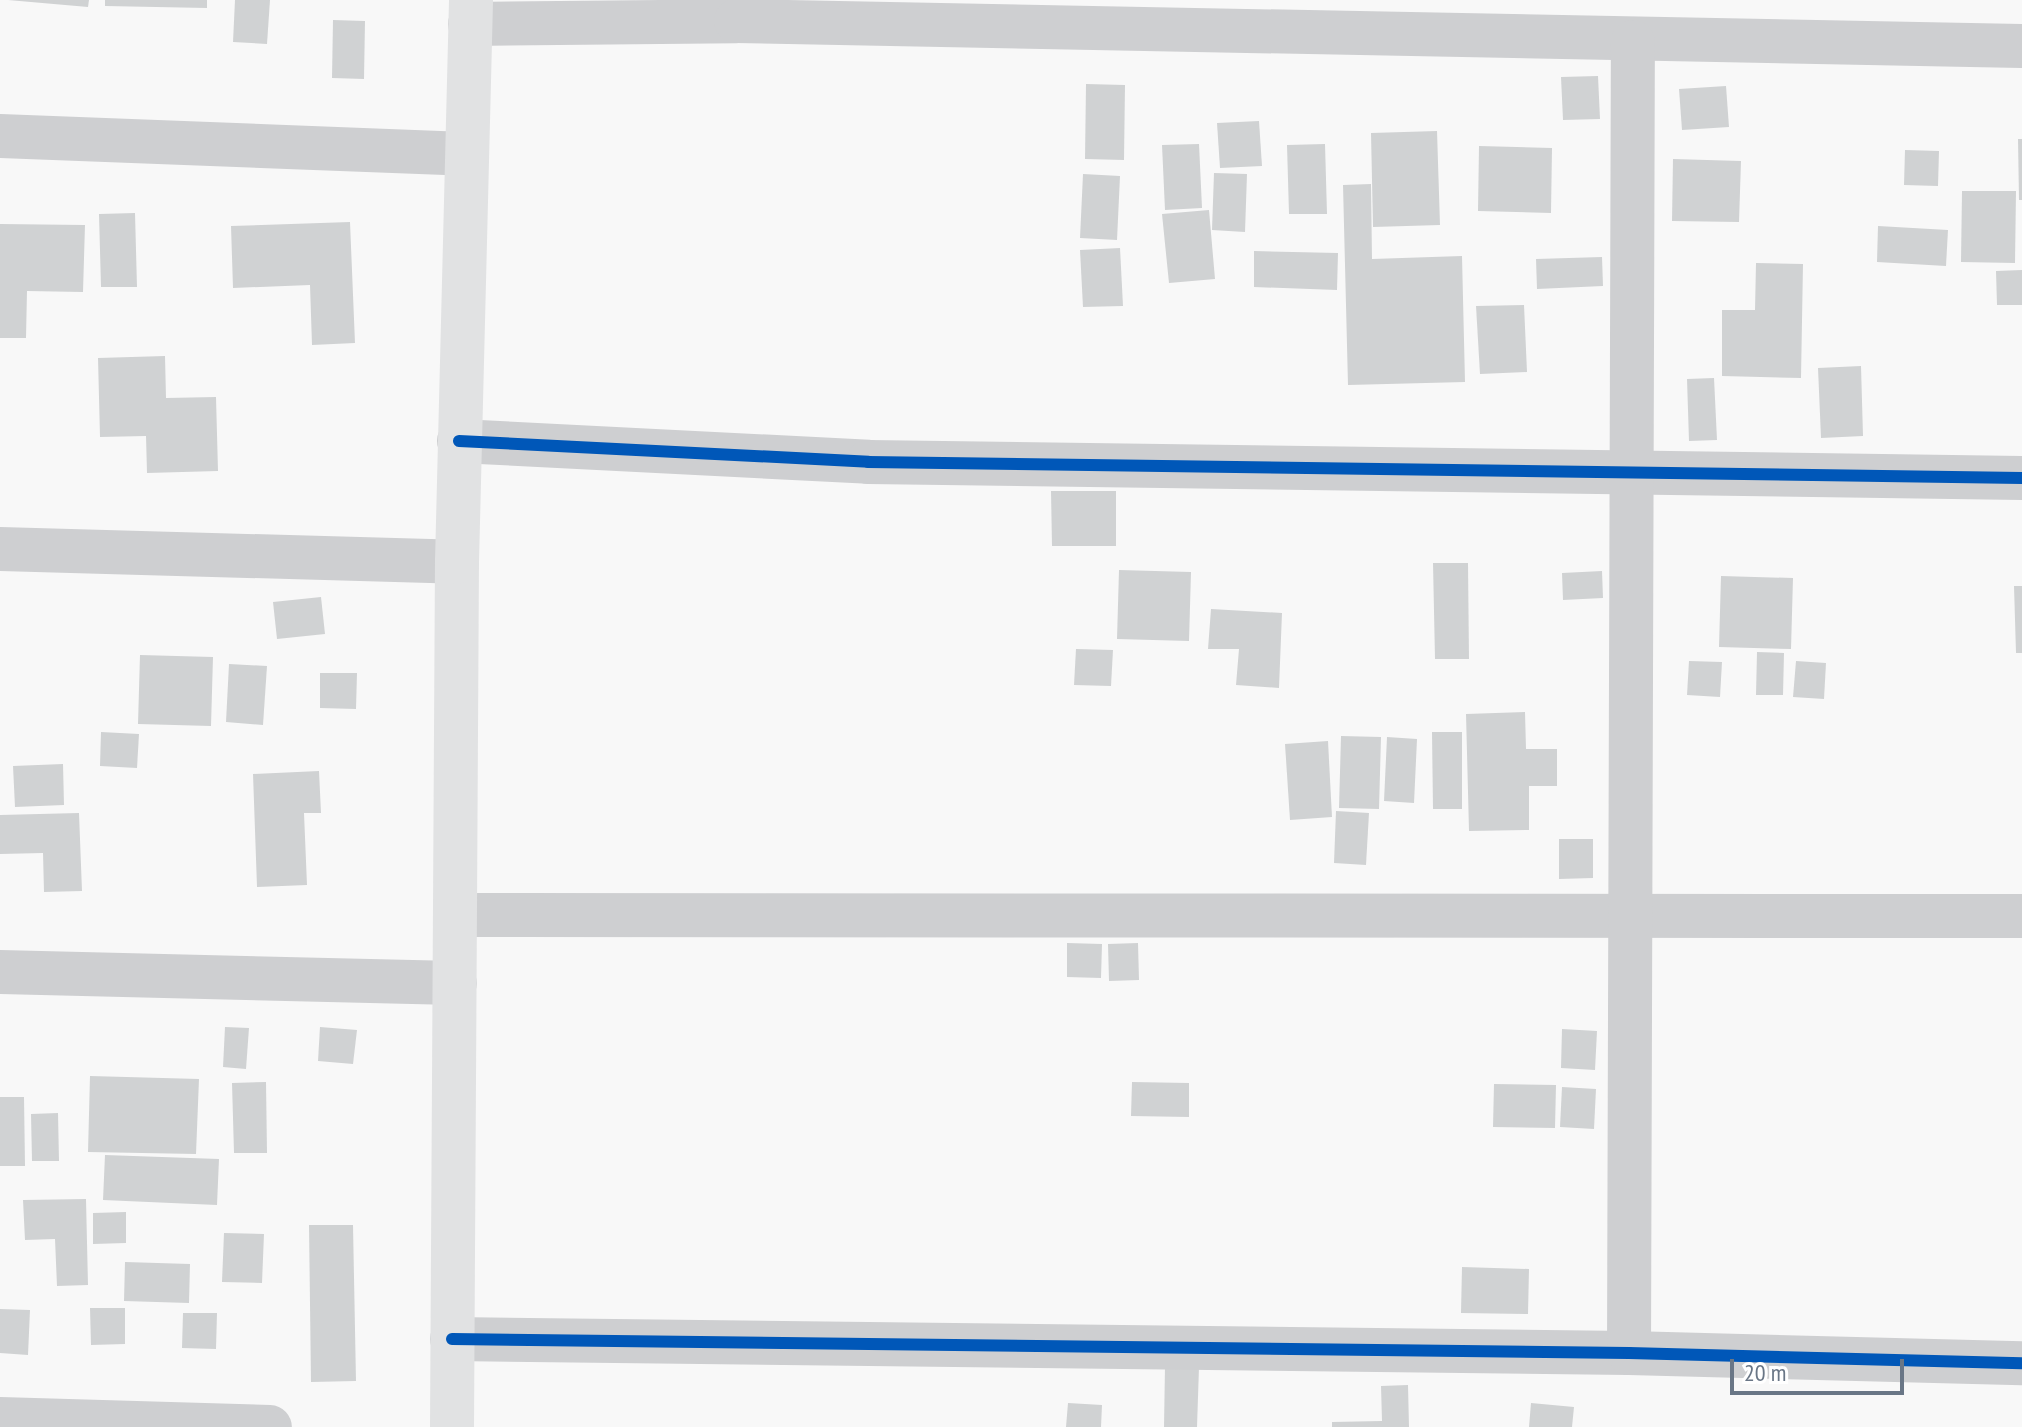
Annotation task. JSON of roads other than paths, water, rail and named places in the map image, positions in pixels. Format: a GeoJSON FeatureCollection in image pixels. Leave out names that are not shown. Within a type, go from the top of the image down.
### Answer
{"type":"FeatureCollection","features":[{"type":"Feature","properties":{"kind":"street"},"geometry":{"type":"LineString","coordinates":[[452,1427],[455,983],[459,915],[457,562],[470,12],[1633,42],[2022,46]]}},
{"type":"Feature","properties":{"kind":"street"},"geometry":{"type":"LineString","coordinates":[[1629,1353],[1633,42]]}},
{"type":"Feature","properties":{"kind":"street"},"geometry":{"type":"LineString","coordinates":[[0,136],[466,154]]}},
{"type":"Feature","properties":{"kind":"street"},"geometry":{"type":"LineString","coordinates":[[459,441],[868,462],[2022,478]]}},
{"type":"Feature","properties":{"kind":"street"},"geometry":{"type":"LineString","coordinates":[[0,549],[457,562]]}},
{"type":"Feature","properties":{"kind":"street"},"geometry":{"type":"LineString","coordinates":[[459,915],[2022,916]]}},
{"type":"Feature","properties":{"kind":"street"},"geometry":{"type":"LineString","coordinates":[[0,972],[455,983]]}},
{"type":"Feature","properties":{"kind":"street"},"geometry":{"type":"LineString","coordinates":[[452,1339],[1629,1353],[2022,1363]]}},
{"type":"Feature","properties":{"kind":"street"},"geometry":{"type":"LineString","coordinates":[[16,1422],[270,1427]]}}]}
